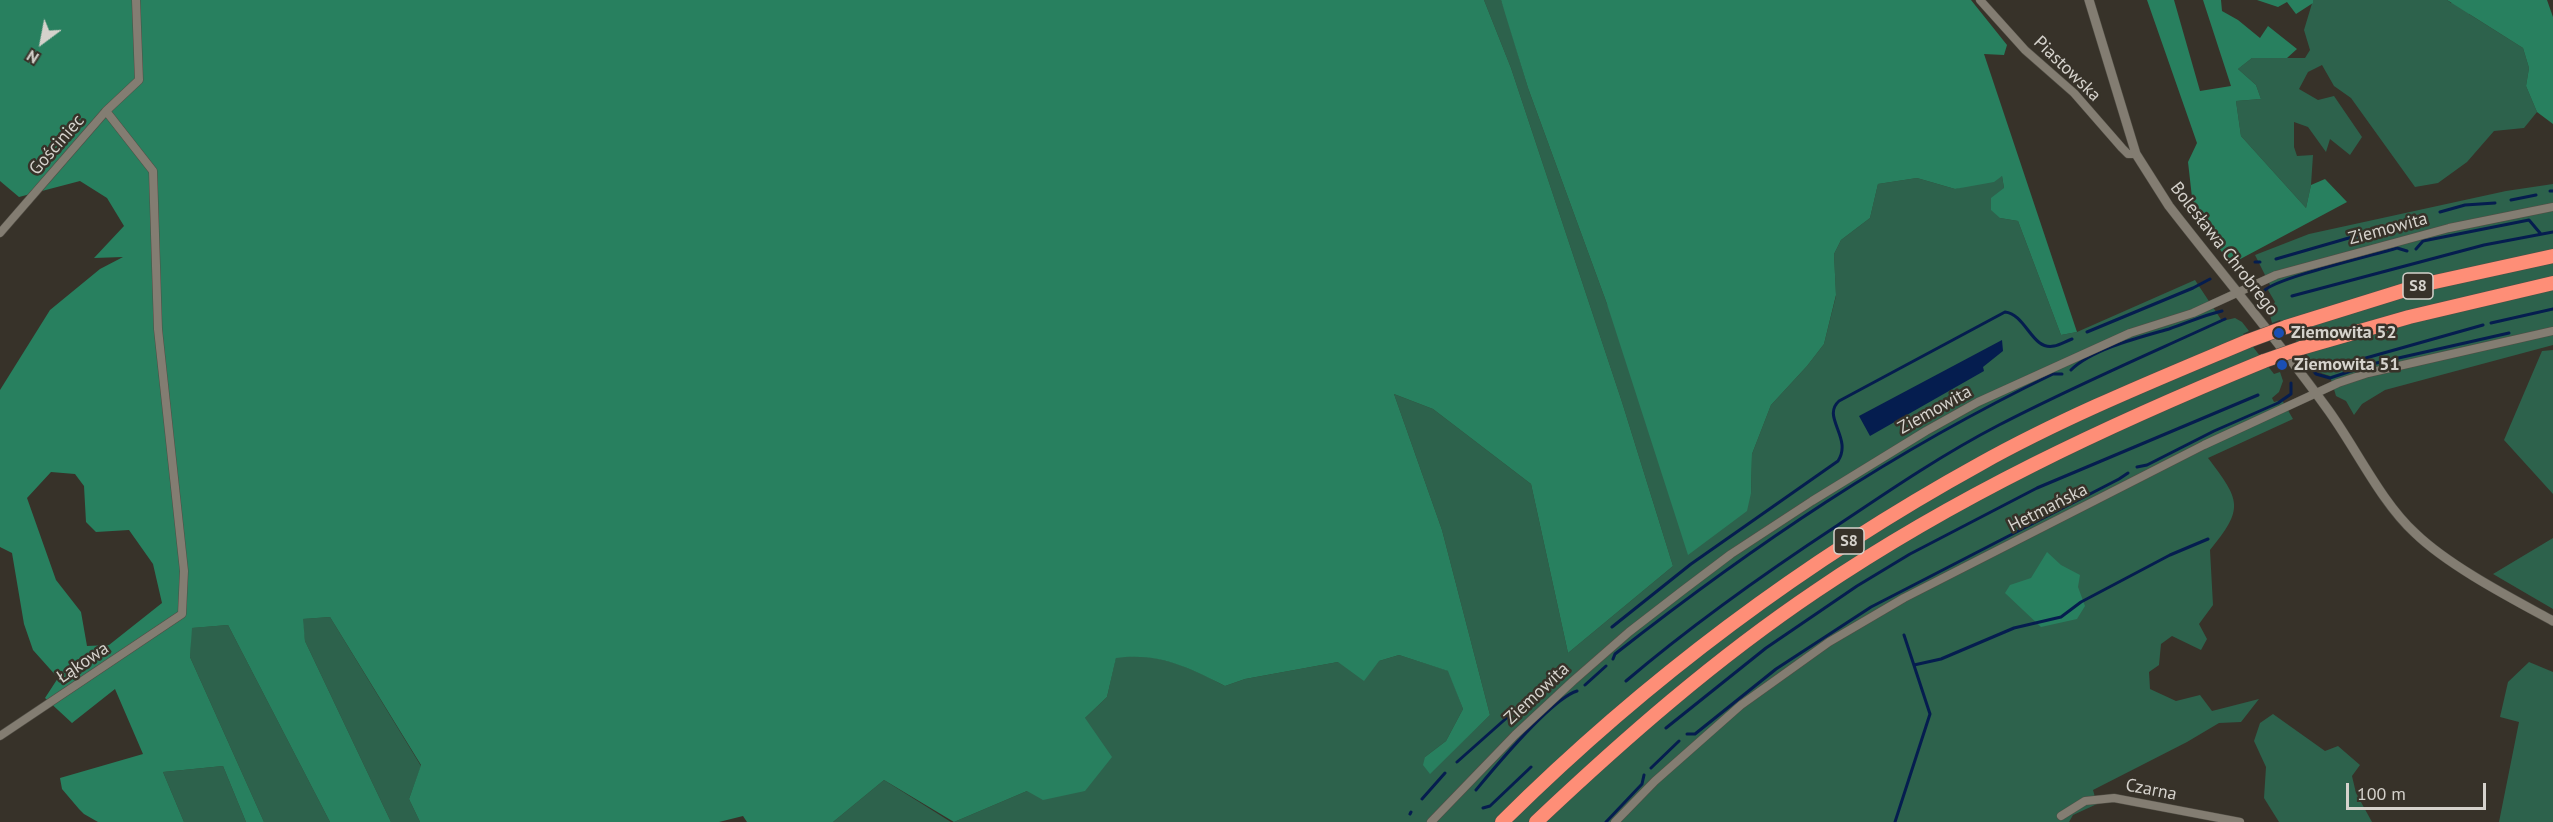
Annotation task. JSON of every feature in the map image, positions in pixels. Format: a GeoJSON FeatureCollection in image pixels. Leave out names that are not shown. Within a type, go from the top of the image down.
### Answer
{"type":"FeatureCollection","features":[{"type":"Feature","properties":{"kind":"highway","name":"S8"},"geometry":{"type":"LineString","coordinates":[[1502,822],[1610,720],[1766,598],[1860,534],[1981,463],[2039,433],[2248,341],[2286,327],[2421,285],[2553,256]]}},
{"type":"Feature","properties":{"kind":"highway","name":"S8"},"geometry":{"type":"LineString","coordinates":[[1536,822],[1628,736],[1733,650],[1817,590],[2000,480],[2154,406],[2264,361],[2409,317],[2553,283]]}},
{"type":"Feature","properties":{"kind":"street","name":"Gościniec"},"geometry":{"type":"LineString","coordinates":[[0,233],[105,111],[139,80],[136,0]]}},
{"type":"Feature","properties":{"kind":"street","name":"Piastowska"},"geometry":{"type":"LineString","coordinates":[[1980,0],[2025,50],[2074,93],[2128,154],[2136,154]]}},
{"type":"Feature","properties":{"kind":"street","name":"Bolesława Chrobrego"},"geometry":{"type":"LineString","coordinates":[[2089,0],[2136,154],[2169,206],[2316,393],[2395,510],[2412,531],[2458,565],[2553,621]]}},
{"type":"Feature","properties":{"kind":"street","name":"Łąkowa"},"geometry":{"type":"LineString","coordinates":[[0,736],[182,614],[184,571],[158,329],[153,171],[105,111]]}},
{"type":"Feature","properties":{"kind":"street","name":"Ziemowita"},"geometry":{"type":"LineString","coordinates":[[1431,822],[1515,735],[1603,654],[1682,591],[1740,549],[1893,451],[1978,402],[2119,337],[2193,313],[2276,275],[2449,228],[2553,207]]}},
{"type":"Feature","properties":{"kind":"street","name":"Hetmańska"},"geometry":{"type":"LineString","coordinates":[[1615,822],[1655,781],[1741,705],[1848,630],[1904,598],[2138,479],[2316,393],[2368,373],[2413,365],[2553,331]]}},
{"type":"Feature","properties":{"kind":"street","name":"Czarna"},"geometry":{"type":"LineString","coordinates":[[2061,816],[2085,801],[2114,798],[2240,822]]}},
{"type":"Feature","properties":{"kind":"green space"},"geometry":{"type":"Polygon","coordinates":[[[0,0],[1484,0],[1511,68],[1622,402],[1673,566],[1568,653],[1531,484],[1433,409],[1394,394],[1442,530],[1490,715],[1430,774],[1423,765],[1425,757],[1446,741],[1463,709],[1448,671],[1399,655],[1379,661],[1364,681],[1338,662],[1245,679],[1225,686],[1186,667],[1159,659],[1131,657],[1116,658],[1107,697],[1085,718],[1112,757],[1085,791],[1043,800],[1027,791],[954,822],[884,780],[833,822],[747,822],[743,816],[719,822],[420,822],[409,799],[421,765],[330,617],[303,619],[305,641],[391,822],[330,822],[228,625],[192,628],[190,657],[264,822],[246,822],[223,766],[163,772],[184,822],[98,822],[79,809],[62,789],[60,778],[143,754],[115,689],[72,723],[45,698],[58,678],[33,650],[24,624],[12,553],[0,547],[0,390],[50,310],[100,269],[123,257],[94,258],[124,226],[107,198],[80,181],[19,197],[0,181],[0,0]],[[51,472],[27,498],[56,580],[81,612],[87,646],[109,645],[162,603],[153,564],[129,530],[96,532],[86,522],[84,486],[75,474],[51,472]]]}},
{"type":"Feature","properties":{"kind":"green space"},"geometry":{"type":"Polygon","coordinates":[[[1484,0],[1501,0],[1528,88],[1607,304],[1751,493],[1752,454],[1771,405],[1824,344],[1836,296],[1834,254],[1841,240],[1870,218],[1878,184],[1917,178],[1955,189],[2002,176],[2004,188],[2000,218],[2018,221],[2061,335],[2077,332],[2195,280],[2222,321],[2235,318],[2242,322],[2249,331],[2243,334],[2274,374],[2280,372],[2283,381],[2279,392],[2272,398],[2274,402],[2282,400],[2293,419],[2208,458],[2227,484],[2234,504],[2229,524],[2210,550],[2213,605],[2199,624],[2207,639],[2201,650],[2172,636],[2161,644],[2159,665],[2149,672],[2150,689],[2176,701],[2200,695],[2212,711],[2259,699],[2241,722],[2219,723],[2093,790],[2097,804],[2073,815],[2069,822],[954,822],[1027,791],[1085,718],[1107,697],[1116,657],[1146,657],[1173,662],[1225,686],[1245,679],[1338,662],[1379,661],[1399,655],[1449,671],[1463,709],[1446,741],[1425,757],[1430,773],[1490,715],[1442,530],[1394,394],[1433,409],[1531,484],[1568,653],[1673,566],[1622,402],[1511,68],[1484,0]]]}},
{"type":"Feature","properties":{"kind":"green space"},"geometry":{"type":"Polygon","coordinates":[[[1501,0],[1971,0],[2007,45],[2004,55],[1984,54],[2077,332],[2061,335],[2018,221],[2000,218],[1991,210],[1991,198],[2004,188],[2002,176],[1994,182],[1955,189],[1917,178],[1878,184],[1870,218],[1841,240],[1834,254],[1836,295],[1824,344],[1771,405],[1752,454],[1751,493],[1747,511],[1688,555],[1607,304],[1528,88],[1501,0]]]}},
{"type":"Feature","properties":{"kind":"green space"},"geometry":{"type":"Polygon","coordinates":[[[2147,0],[2174,0],[2200,91],[2231,86],[2203,0],[2221,0],[2222,11],[2238,20],[2260,38],[2268,26],[2297,49],[2287,58],[2252,58],[2238,69],[2256,85],[2261,99],[2236,101],[2241,136],[2306,208],[2311,185],[2325,179],[2347,202],[2231,264],[2194,215],[2188,162],[2197,143],[2147,0]]]}},
{"type":"Feature","properties":{"kind":"green space"},"geometry":{"type":"Polygon","coordinates":[[[2257,0],[2313,0],[2313,3],[2296,14],[2287,2],[2278,7],[2257,0]]]}},
{"type":"Feature","properties":{"kind":"green space"},"geometry":{"type":"Polygon","coordinates":[[[2313,0],[2447,0],[2451,3],[2498,0],[2469,14],[2523,48],[2529,68],[2526,86],[2537,112],[2524,128],[2494,131],[2467,162],[2438,183],[2415,187],[2351,98],[2334,86],[2322,65],[2308,72],[2299,89],[2318,100],[2334,96],[2362,137],[2350,155],[2330,139],[2326,152],[2308,127],[2294,122],[2294,147],[2297,156],[2313,155],[2311,185],[2306,208],[2241,136],[2236,101],[2261,99],[2256,85],[2238,69],[2252,58],[2305,58],[2310,50],[2304,30],[2313,0]]]}},
{"type":"Feature","properties":{"kind":"green space"},"geometry":{"type":"Polygon","coordinates":[[[2447,0],[2547,0],[2553,17],[2553,124],[2537,112],[2526,86],[2529,68],[2523,48],[2447,0]]]}},
{"type":"Feature","properties":{"kind":"green space"},"geometry":{"type":"Polygon","coordinates":[[[2553,184],[2553,345],[2385,390],[2362,404],[2354,415],[2346,401],[2336,396],[2330,376],[2315,371],[2307,361],[2310,359],[2280,320],[2272,323],[2269,311],[2275,302],[2268,290],[2270,285],[2255,255],[2309,234],[2506,191],[2553,184]]]}},
{"type":"Feature","properties":{"kind":"green space"},"geometry":{"type":"Polygon","coordinates":[[[2553,350],[2553,494],[2504,440],[2542,351],[2553,350]]]}},
{"type":"Feature","properties":{"kind":"green space"},"geometry":{"type":"Polygon","coordinates":[[[2553,538],[2553,609],[2493,574],[2553,538]]]}},
{"type":"Feature","properties":{"kind":"green space"},"geometry":{"type":"Polygon","coordinates":[[[2047,552],[2061,565],[2080,575],[2078,587],[2085,606],[2077,619],[2041,627],[2005,593],[2010,585],[2031,578],[2047,552]]]}},
{"type":"Feature","properties":{"kind":"green space"},"geometry":{"type":"Polygon","coordinates":[[[330,617],[421,766],[409,799],[420,822],[391,822],[305,641],[302,619],[330,617]]]}},
{"type":"Feature","properties":{"kind":"green space"},"geometry":{"type":"Polygon","coordinates":[[[228,625],[330,822],[264,822],[190,657],[191,628],[228,625]]]}},
{"type":"Feature","properties":{"kind":"green space"},"geometry":{"type":"Polygon","coordinates":[[[2529,662],[2553,672],[2553,822],[2499,822],[2519,722],[2500,717],[2508,682],[2529,662]]]}},
{"type":"Feature","properties":{"kind":"green space"},"geometry":{"type":"Polygon","coordinates":[[[2273,714],[2325,751],[2338,746],[2360,765],[2352,776],[2356,793],[2372,822],[2279,822],[2264,798],[2266,767],[2254,741],[2260,723],[2273,714]]]}},
{"type":"Feature","properties":{"kind":"green space"},"geometry":{"type":"Polygon","coordinates":[[[223,766],[246,822],[184,822],[163,772],[223,766]]]}},
{"type":"Feature","properties":{"kind":"green space"},"geometry":{"type":"Polygon","coordinates":[[[884,780],[951,822],[833,822],[884,780]]]}},
{"type":"Feature","properties":{"kind":"water"},"geometry":{"type":"Polygon","coordinates":[[[2002,340],[2003,351],[1983,367],[1984,371],[1870,436],[1859,416],[2002,340]]]}},
{"type":"Feature","properties":{"kind":"waterway"},"geometry":{"type":"LineString","coordinates":[[2511,200],[2536,195]]}},
{"type":"Feature","properties":{"kind":"waterway"},"geometry":{"type":"LineString","coordinates":[[2440,212],[2465,205],[2495,203]]}},
{"type":"Feature","properties":{"kind":"waterway"},"geometry":{"type":"LineString","coordinates":[[2276,259],[2425,216]]}},
{"type":"Feature","properties":{"kind":"waterway"},"geometry":{"type":"LineString","coordinates":[[2416,249],[2423,241],[2529,220],[2540,233]]}},
{"type":"Feature","properties":{"kind":"waterway"},"geometry":{"type":"LineString","coordinates":[[2292,296],[2484,245],[2553,232]]}},
{"type":"Feature","properties":{"kind":"waterway"},"geometry":{"type":"LineString","coordinates":[[2260,304],[2264,291],[2286,280],[2397,248],[2407,251]]}},
{"type":"Feature","properties":{"kind":"waterway"},"geometry":{"type":"LineString","coordinates":[[2255,262],[2260,262]]}},
{"type":"Feature","properties":{"kind":"waterway"},"geometry":{"type":"LineString","coordinates":[[2234,269],[2241,266]]}},
{"type":"Feature","properties":{"kind":"waterway"},"geometry":{"type":"LineString","coordinates":[[2087,332],[2210,279]]}},
{"type":"Feature","properties":{"kind":"waterway"},"geometry":{"type":"LineString","coordinates":[[2491,323],[2553,309]]}},
{"type":"Feature","properties":{"kind":"waterway"},"geometry":{"type":"LineString","coordinates":[[2071,370],[2104,350],[2222,311]]}},
{"type":"Feature","properties":{"kind":"waterway"},"geometry":{"type":"LineString","coordinates":[[1612,627],[1691,564],[1838,461],[1842,452],[1842,444],[1833,414],[1834,407],[1839,401],[2005,312],[2012,314],[2034,338],[2046,346],[2072,339]]}},
{"type":"Feature","properties":{"kind":"waterway"},"geometry":{"type":"LineString","coordinates":[[1626,681],[1677,639],[1757,580],[1937,460],[2027,411],[2225,319]]}},
{"type":"Feature","properties":{"kind":"waterway"},"geometry":{"type":"LineString","coordinates":[[2341,365],[2483,325]]}},
{"type":"Feature","properties":{"kind":"waterway"},"geometry":{"type":"LineString","coordinates":[[2311,368],[2316,374],[2330,378],[2372,364],[2509,333]]}},
{"type":"Feature","properties":{"kind":"waterway"},"geometry":{"type":"LineString","coordinates":[[1613,659],[1615,654],[1667,614],[1826,502],[1937,435],[1994,404],[2053,374],[2062,374]]}},
{"type":"Feature","properties":{"kind":"waterway"},"geometry":{"type":"LineString","coordinates":[[2137,467],[2147,465],[2214,431],[2278,403],[2291,394],[2291,383]]}},
{"type":"Feature","properties":{"kind":"waterway"},"geometry":{"type":"LineString","coordinates":[[1666,728],[1766,648],[1857,586],[1910,554],[2037,488],[2258,395]]}},
{"type":"Feature","properties":{"kind":"waterway"},"geometry":{"type":"LineString","coordinates":[[1687,734],[1695,734],[1776,669],[1871,607],[2128,473]]}},
{"type":"Feature","properties":{"kind":"waterway"},"geometry":{"type":"LineString","coordinates":[[1914,665],[1941,659],[2014,628],[2061,617],[2081,602],[2170,555],[2208,539]]}},
{"type":"Feature","properties":{"kind":"waterway"},"geometry":{"type":"LineString","coordinates":[[1895,822],[1930,714],[1904,635]]}},
{"type":"Feature","properties":{"kind":"waterway"},"geometry":{"type":"LineString","coordinates":[[1585,685],[1606,666]]}},
{"type":"Feature","properties":{"kind":"waterway"},"geometry":{"type":"LineString","coordinates":[[1457,762],[1547,682]]}},
{"type":"Feature","properties":{"kind":"waterway"},"geometry":{"type":"LineString","coordinates":[[1476,790],[1539,720],[1566,697],[1577,691]]}},
{"type":"Feature","properties":{"kind":"waterway"},"geometry":{"type":"LineString","coordinates":[[1651,768],[1679,741]]}},
{"type":"Feature","properties":{"kind":"waterway"},"geometry":{"type":"LineString","coordinates":[[1483,808],[1490,806],[1531,767]]}},
{"type":"Feature","properties":{"kind":"waterway"},"geometry":{"type":"LineString","coordinates":[[1422,799],[1445,773]]}},
{"type":"Feature","properties":{"kind":"waterway"},"geometry":{"type":"LineString","coordinates":[[1606,822],[1642,784],[1644,775]]}},
{"type":"Feature","properties":{"kind":"place","name":"Ziemowita 52"},"geometry":{"type":"Point","coordinates":[2279,333]}},
{"type":"Feature","properties":{"kind":"place","name":"Ziemowita 51"},"geometry":{"type":"Point","coordinates":[2282,365]}}]}
